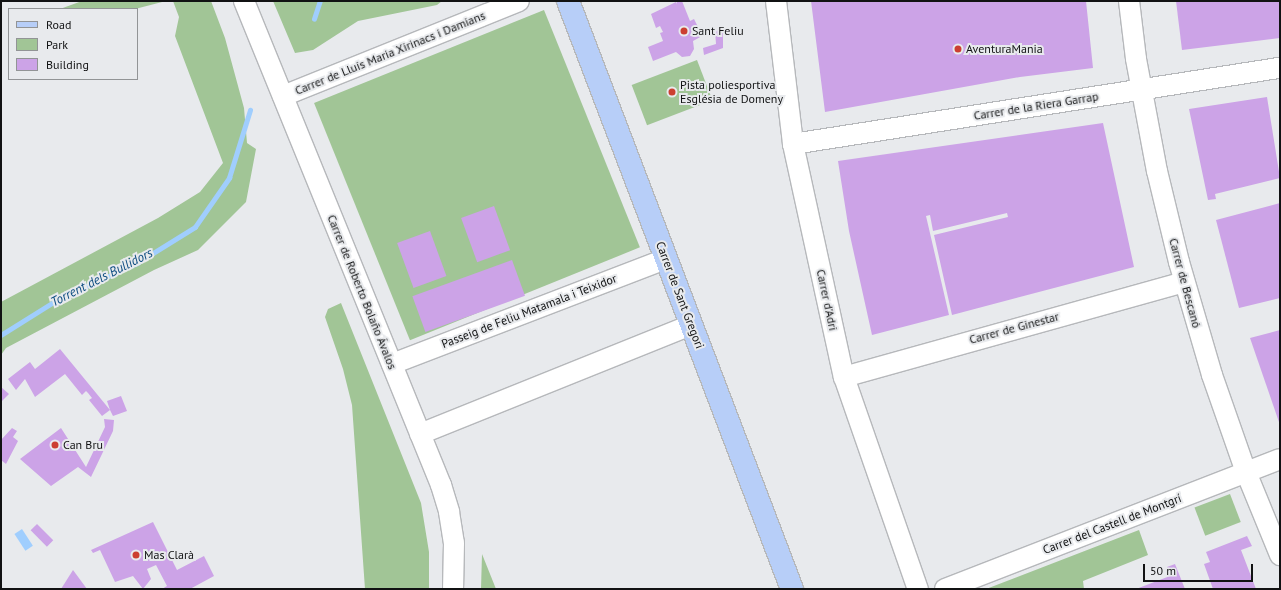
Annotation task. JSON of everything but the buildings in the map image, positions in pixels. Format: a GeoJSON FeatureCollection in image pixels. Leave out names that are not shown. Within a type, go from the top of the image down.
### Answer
{"type":"FeatureCollection","features":[{"type":"Feature","properties":{"kind":"main road","name":"Carrer de Sant Gregori"},"geometry":{"type":"LineString","coordinates":[[568,1],[792,589]]}},
{"type":"Feature","properties":{"kind":"street","name":"Carrer de Roberto Bolaño Ávalos"},"geometry":{"type":"LineString","coordinates":[[244,1],[392,364],[449,512],[454,543],[453,589]]}},
{"type":"Feature","properties":{"kind":"street","name":"Carrer de Lluís Maria Xirinacs i Damians"},"geometry":{"type":"LineString","coordinates":[[283,96],[519,1]]}},
{"type":"Feature","properties":{"kind":"street","name":"Carrer d'Adri"},"geometry":{"type":"LineString","coordinates":[[776,1],[793,144],[844,377],[918,589]]}},
{"type":"Feature","properties":{"kind":"street","name":"Carrer de Bescanó"},"geometry":{"type":"LineString","coordinates":[[1130,1],[1142,89],[1157,171],[1184,282],[1212,375],[1246,472],[1280,555]]}},
{"type":"Feature","properties":{"kind":"street","name":"Carrer de la Riera Garrap"},"geometry":{"type":"LineString","coordinates":[[793,144],[1280,68]]}},
{"type":"Feature","properties":{"kind":"street","name":"Passeig de Feliu Matamala i Teixidor"},"geometry":{"type":"LineString","coordinates":[[392,364],[666,258]]}},
{"type":"Feature","properties":{"kind":"street","name":"Carrer de Ginestar"},"geometry":{"type":"LineString","coordinates":[[844,377],[1184,282]]}},
{"type":"Feature","properties":{"kind":"street"},"geometry":{"type":"LineString","coordinates":[[420,434],[691,325]]}},
{"type":"Feature","properties":{"kind":"street","name":"Carrer del Castell de Montgrí"},"geometry":{"type":"LineString","coordinates":[[945,589],[1280,459]]}},
{"type":"Feature","properties":{"kind":"green space"},"geometry":{"type":"Polygon","coordinates":[[[82,1],[166,1],[138,8],[63,8],[82,1]]]}},
{"type":"Feature","properties":{"kind":"green space"},"geometry":{"type":"Polygon","coordinates":[[[173,1],[211,1],[225,38],[244,108],[247,143],[256,149],[246,202],[198,250],[154,270],[6,348],[1,355],[1,302],[158,218],[200,192],[223,163],[175,36],[179,17],[173,1]]]}},
{"type":"Feature","properties":{"kind":"green space"},"geometry":{"type":"Polygon","coordinates":[[[273,1],[442,1],[437,5],[358,21],[313,50],[295,53],[273,1]]]}},
{"type":"Feature","properties":{"kind":"green space"},"geometry":{"type":"Polygon","coordinates":[[[544,10],[640,247],[410,340],[314,103],[544,10]]]}},
{"type":"Feature","properties":{"kind":"green space","name":"Pista poliesportiva Església de Domeny"},"geometry":{"type":"Polygon","coordinates":[[[697,60],[712,100],[647,125],[632,85],[697,60]]]}},
{"type":"Feature","properties":{"kind":"green space"},"geometry":{"type":"Polygon","coordinates":[[[341,303],[421,503],[429,552],[429,589],[365,589],[352,405],[343,369],[325,317],[328,309],[341,303]]]}},
{"type":"Feature","properties":{"kind":"green space"},"geometry":{"type":"Polygon","coordinates":[[[1230,494],[1241,522],[1205,536],[1195,508],[1230,494]]]}},
{"type":"Feature","properties":{"kind":"green space"},"geometry":{"type":"Polygon","coordinates":[[[1139,530],[1148,555],[1083,581],[1084,589],[986,589],[1139,530]]]}},
{"type":"Feature","properties":{"kind":"green space"},"geometry":{"type":"Polygon","coordinates":[[[482,554],[496,589],[481,589],[482,554]]]}},
{"type":"Feature","properties":{"kind":"water"},"geometry":{"type":"Polygon","coordinates":[[[22,529],[33,546],[25,551],[14,534],[22,529]]]}},
{"type":"Feature","properties":{"kind":"waterway","name":"Torrent dels Bullidors"},"geometry":{"type":"LineString","coordinates":[[314,19],[320,1]]}},
{"type":"Feature","properties":{"kind":"waterway","name":"Torrent dels Bullidors"},"geometry":{"type":"LineString","coordinates":[[1,335],[60,298],[137,263],[195,227],[229,178],[250,110]]}},
{"type":"Feature","properties":{"kind":"place","name":"Sant Feliu"},"geometry":{"type":"Point","coordinates":[684,31]}},
{"type":"Feature","properties":{"kind":"place","name":"AventuraMania"},"geometry":{"type":"Point","coordinates":[958,49]}},
{"type":"Feature","properties":{"kind":"place","name":"Pista poliesportiva Església de Domeny"},"geometry":{"type":"Point","coordinates":[672,92]}},
{"type":"Feature","properties":{"kind":"place","name":"Can Bru"},"geometry":{"type":"Point","coordinates":[55,445]}},
{"type":"Feature","properties":{"kind":"place","name":"Mas Clarà"},"geometry":{"type":"Point","coordinates":[136,555]}}]}
